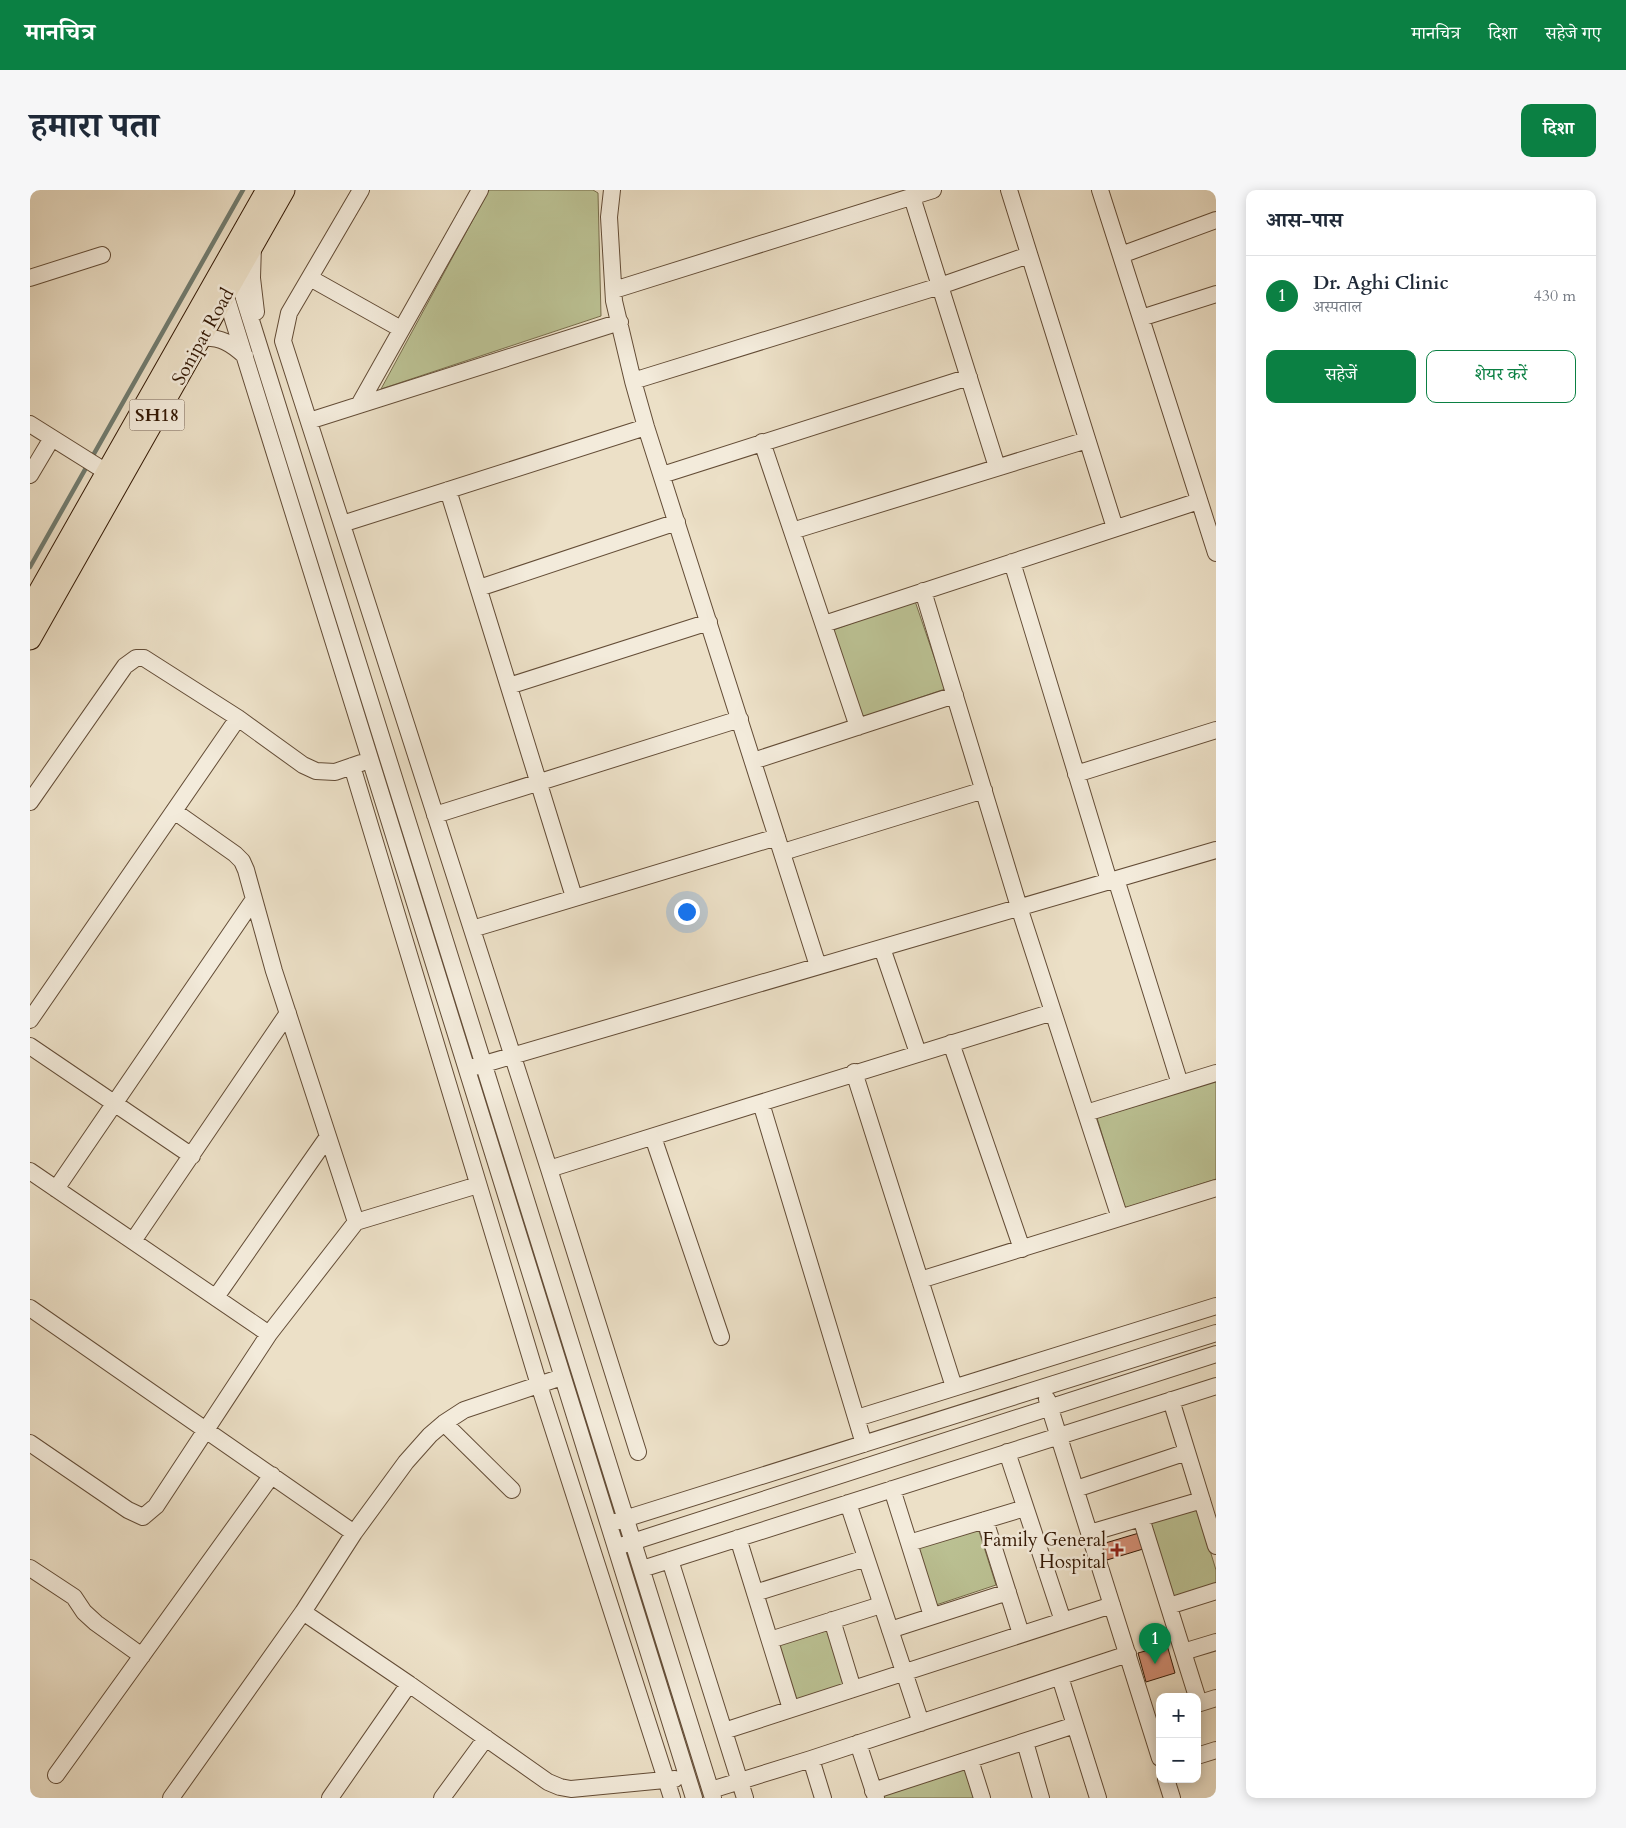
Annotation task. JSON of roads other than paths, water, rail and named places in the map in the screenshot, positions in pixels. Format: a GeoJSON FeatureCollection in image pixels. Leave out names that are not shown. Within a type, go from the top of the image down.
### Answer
{"type":"FeatureCollection","features":[{"type":"Feature","properties":{"kind":"main road","name":"Sonipat Road"},"geometry":{"type":"LineString","coordinates":[[30,639],[101,469],[201,338],[267,190]]}},
{"type":"Feature","properties":{"kind":"main road","name":"Sonipat Road"},"geometry":{"type":"LineString","coordinates":[[30,608],[101,469],[228,274],[253,245],[284,190]]}},
{"type":"Feature","properties":{"kind":"street"},"geometry":{"type":"LineString","coordinates":[[361,190],[289,314],[283,341],[638,1452]]}},
{"type":"Feature","properties":{"kind":"street"},"geometry":{"type":"LineString","coordinates":[[359,405],[480,190]]}},
{"type":"Feature","properties":{"kind":"street"},"geometry":{"type":"LineString","coordinates":[[612,190],[609,217],[614,290],[633,381],[818,966]]}},
{"type":"Feature","properties":{"kind":"street"},"geometry":{"type":"LineString","coordinates":[[614,290],[933,190]]}},
{"type":"Feature","properties":{"kind":"street"},"geometry":{"type":"LineString","coordinates":[[1009,190],[1115,528]]}},
{"type":"Feature","properties":{"kind":"street"},"geometry":{"type":"LineString","coordinates":[[1100,190],[1216,553]]}},
{"type":"Feature","properties":{"kind":"street"},"geometry":{"type":"LineString","coordinates":[[912,197],[997,467]]}},
{"type":"Feature","properties":{"kind":"street"},"geometry":{"type":"LineString","coordinates":[[1121,255],[1216,220]]}},
{"type":"Feature","properties":{"kind":"street"},"geometry":{"type":"LineString","coordinates":[[253,245],[252,278],[260,347]]}},
{"type":"Feature","properties":{"kind":"street"},"geometry":{"type":"LineString","coordinates":[[30,278],[102,255]]}},
{"type":"Feature","properties":{"kind":"street"},"geometry":{"type":"LineString","coordinates":[[633,381],[940,286],[1029,255]]}},
{"type":"Feature","properties":{"kind":"street"},"geometry":{"type":"LineString","coordinates":[[228,274],[260,347],[712,1794],[739,1781],[858,1744],[1128,1654]]}},
{"type":"Feature","properties":{"kind":"street"},"geometry":{"type":"LineString","coordinates":[[228,274],[245,356],[694,1798]]}},
{"type":"Feature","properties":{"kind":"street"},"geometry":{"type":"LineString","coordinates":[[310,278],[401,328]]}},
{"type":"Feature","properties":{"kind":"street"},"geometry":{"type":"LineString","coordinates":[[1141,318],[1216,294]]}},
{"type":"Feature","properties":{"kind":"street"},"geometry":{"type":"LineString","coordinates":[[309,421],[620,322]]}},
{"type":"Feature","properties":{"kind":"street"},"geometry":{"type":"LineString","coordinates":[[201,338],[212,337],[231,344],[245,356]]}},
{"type":"Feature","properties":{"kind":"street"},"geometry":{"type":"LineString","coordinates":[[260,347],[283,341]]}},
{"type":"Feature","properties":{"kind":"street"},"geometry":{"type":"LineString","coordinates":[[662,475],[969,377]]}},
{"type":"Feature","properties":{"kind":"street"},"geometry":{"type":"LineString","coordinates":[[30,424],[101,469]]}},
{"type":"Feature","properties":{"kind":"street"},"geometry":{"type":"LineString","coordinates":[[342,524],[646,427]]}},
{"type":"Feature","properties":{"kind":"street"},"geometry":{"type":"LineString","coordinates":[[30,475],[52,438]]}},
{"type":"Feature","properties":{"kind":"street"},"geometry":{"type":"LineString","coordinates":[[792,531],[1087,440]]}},
{"type":"Feature","properties":{"kind":"street"},"geometry":{"type":"LineString","coordinates":[[762,442],[858,727]]}},
{"type":"Feature","properties":{"kind":"street"},"geometry":{"type":"LineString","coordinates":[[448,490],[574,897]]}},
{"type":"Feature","properties":{"kind":"street"},"geometry":{"type":"LineString","coordinates":[[824,624],[1199,501]]}},
{"type":"Feature","properties":{"kind":"street"},"geometry":{"type":"LineString","coordinates":[[479,588],[677,522]]}},
{"type":"Feature","properties":{"kind":"street"},"geometry":{"type":"LineString","coordinates":[[1012,562],[1076,774],[1180,1084]]}},
{"type":"Feature","properties":{"kind":"street"},"geometry":{"type":"LineString","coordinates":[[923,592],[1019,907],[1120,1218]]}},
{"type":"Feature","properties":{"kind":"street"},"geometry":{"type":"LineString","coordinates":[[509,686],[709,622]]}},
{"type":"Feature","properties":{"kind":"street"},"geometry":{"type":"LineString","coordinates":[[30,802],[125,666],[136,658],[144,658],[238,718],[303,765],[316,771],[335,772],[371,760]]}},
{"type":"Feature","properties":{"kind":"street"},"geometry":{"type":"LineString","coordinates":[[753,761],[955,695]]}},
{"type":"Feature","properties":{"kind":"street"},"geometry":{"type":"LineString","coordinates":[[30,1020],[238,718]]}},
{"type":"Feature","properties":{"kind":"street"},"geometry":{"type":"LineString","coordinates":[[435,815],[740,718]]}},
{"type":"Feature","properties":{"kind":"street"},"geometry":{"type":"LineString","coordinates":[[1076,774],[1216,730]]}},
{"type":"Feature","properties":{"kind":"street"},"geometry":{"type":"LineString","coordinates":[[352,766],[539,1385],[672,1798]]}},
{"type":"Feature","properties":{"kind":"street"},"geometry":{"type":"LineString","coordinates":[[472,930],[574,897],[780,845],[984,790]]}},
{"type":"Feature","properties":{"kind":"street"},"geometry":{"type":"LineString","coordinates":[[174,811],[242,860],[288,1013],[356,1222]]}},
{"type":"Feature","properties":{"kind":"street"},"geometry":{"type":"LineString","coordinates":[[467,1069],[1216,851]]}},
{"type":"Feature","properties":{"kind":"street"},"geometry":{"type":"LineString","coordinates":[[56,1189],[254,899]]}},
{"type":"Feature","properties":{"kind":"street"},"geometry":{"type":"LineString","coordinates":[[882,948],[918,1053]]}},
{"type":"Feature","properties":{"kind":"street"},"geometry":{"type":"LineString","coordinates":[[549,1169],[854,1072],[1053,1012]]}},
{"type":"Feature","properties":{"kind":"street"},"geometry":{"type":"LineString","coordinates":[[133,1242],[288,1013]]}},
{"type":"Feature","properties":{"kind":"street"},"geometry":{"type":"LineString","coordinates":[[951,1043],[1022,1249]]}},
{"type":"Feature","properties":{"kind":"street"},"geometry":{"type":"LineString","coordinates":[[30,1046],[192,1156]]}},
{"type":"Feature","properties":{"kind":"street"},"geometry":{"type":"LineString","coordinates":[[854,1072],[954,1388]]}},
{"type":"Feature","properties":{"kind":"street"},"geometry":{"type":"LineString","coordinates":[[1086,1113],[1216,1073]]}},
{"type":"Feature","properties":{"kind":"street"},"geometry":{"type":"LineString","coordinates":[[761,1103],[864,1444]]}},
{"type":"Feature","properties":{"kind":"street"},"geometry":{"type":"LineString","coordinates":[[653,1137],[721,1337]]}},
{"type":"Feature","properties":{"kind":"street"},"geometry":{"type":"LineString","coordinates":[[216,1297],[328,1138]]}},
{"type":"Feature","properties":{"kind":"street"},"geometry":{"type":"LineString","coordinates":[[30,1171],[269,1334]]}},
{"type":"Feature","properties":{"kind":"street"},"geometry":{"type":"LineString","coordinates":[[30,1442],[128,1510],[144,1517],[156,1506],[269,1334],[356,1222],[478,1185]]}},
{"type":"Feature","properties":{"kind":"street"},"geometry":{"type":"LineString","coordinates":[[920,1280],[1216,1188]]}},
{"type":"Feature","properties":{"kind":"street"},"geometry":{"type":"LineString","coordinates":[[857,1418],[1216,1306]]}},
{"type":"Feature","properties":{"kind":"street"},"geometry":{"type":"LineString","coordinates":[[30,1308],[354,1532]]}},
{"type":"Feature","properties":{"kind":"street"},"geometry":{"type":"LineString","coordinates":[[608,1524],[1216,1333]]}},
{"type":"Feature","properties":{"kind":"street"},"geometry":{"type":"LineString","coordinates":[[616,1548],[1216,1354]]}},
{"type":"Feature","properties":{"kind":"street"},"geometry":{"type":"LineString","coordinates":[[171,1798],[304,1612],[354,1532],[406,1462],[430,1435],[444,1422],[464,1410],[562,1377]]}},
{"type":"Feature","properties":{"kind":"street"},"geometry":{"type":"LineString","coordinates":[[1044,1387],[1128,1654],[1154,1718],[1157,1738]]}},
{"type":"Feature","properties":{"kind":"street"},"geometry":{"type":"LineString","coordinates":[[642,1570],[1059,1435],[1216,1387]]}},
{"type":"Feature","properties":{"kind":"street"},"geometry":{"type":"LineString","coordinates":[[1171,1400],[1216,1544]]}},
{"type":"Feature","properties":{"kind":"street"},"geometry":{"type":"LineString","coordinates":[[444,1422],[512,1490]]}},
{"type":"Feature","properties":{"kind":"street"},"geometry":{"type":"LineString","coordinates":[[1007,1452],[1063,1621]]}},
{"type":"Feature","properties":{"kind":"street"},"geometry":{"type":"LineString","coordinates":[[1076,1489],[1187,1452]]}},
{"type":"Feature","properties":{"kind":"street"},"geometry":{"type":"LineString","coordinates":[[56,1775],[272,1475]]}},
{"type":"Feature","properties":{"kind":"street"},"geometry":{"type":"LineString","coordinates":[[892,1489],[932,1616]]}},
{"type":"Feature","properties":{"kind":"street"},"geometry":{"type":"LineString","coordinates":[[1090,1533],[1202,1500]]}},
{"type":"Feature","properties":{"kind":"street"},"geometry":{"type":"LineString","coordinates":[[848,1503],[920,1723]]}},
{"type":"Feature","properties":{"kind":"street"},"geometry":{"type":"LineString","coordinates":[[908,1543],[1026,1508]]}},
{"type":"Feature","properties":{"kind":"street"},"geometry":{"type":"LineString","coordinates":[[1141,1518],[1195,1693]]}},
{"type":"Feature","properties":{"kind":"street"},"geometry":{"type":"LineString","coordinates":[[985,1520],[1021,1634]]}},
{"type":"Feature","properties":{"kind":"street"},"geometry":{"type":"LineString","coordinates":[[738,1538],[791,1709]]}},
{"type":"Feature","properties":{"kind":"street"},"geometry":{"type":"LineString","coordinates":[[755,1594],[866,1558]]}},
{"type":"Feature","properties":{"kind":"street"},"geometry":{"type":"LineString","coordinates":[[670,1560],[745,1798]]}},
{"type":"Feature","properties":{"kind":"street"},"geometry":{"type":"LineString","coordinates":[[30,1568],[74,1597],[84,1612],[96,1623],[142,1656]]}},
{"type":"Feature","properties":{"kind":"street"},"geometry":{"type":"LineString","coordinates":[[1169,1606],[1216,1591]]}},
{"type":"Feature","properties":{"kind":"street"},"geometry":{"type":"LineString","coordinates":[[890,1630],[1008,1592]]}},
{"type":"Feature","properties":{"kind":"street"},"geometry":{"type":"LineString","coordinates":[[770,1640],[881,1605]]}},
{"type":"Feature","properties":{"kind":"street"},"geometry":{"type":"LineString","coordinates":[[724,1731],[1112,1605]]}},
{"type":"Feature","properties":{"kind":"street"},"geometry":{"type":"LineString","coordinates":[[304,1612],[548,1782],[560,1787],[583,1788],[687,1778]]}},
{"type":"Feature","properties":{"kind":"street"},"geometry":{"type":"LineString","coordinates":[[832,1620],[853,1689]]}},
{"type":"Feature","properties":{"kind":"street"},"geometry":{"type":"LineString","coordinates":[[1183,1652],[1216,1642]]}},
{"type":"Feature","properties":{"kind":"street"},"geometry":{"type":"LineString","coordinates":[[1060,1676],[1098,1798]]}},
{"type":"Feature","properties":{"kind":"street"},"geometry":{"type":"LineString","coordinates":[[330,1798],[409,1684]]}},
{"type":"Feature","properties":{"kind":"street"},"geometry":{"type":"LineString","coordinates":[[1201,1703],[1216,1698]]}},
{"type":"Feature","properties":{"kind":"street"},"geometry":{"type":"LineString","coordinates":[[858,1744],[874,1794],[1075,1725]]}},
{"type":"Feature","properties":{"kind":"street"},"geometry":{"type":"LineString","coordinates":[[442,1798],[486,1738]]}},
{"type":"Feature","properties":{"kind":"street"},"geometry":{"type":"LineString","coordinates":[[1025,1742],[1041,1798]]}},
{"type":"Feature","properties":{"kind":"street"},"geometry":{"type":"LineString","coordinates":[[1201,1755],[1216,1750]]}},
{"type":"Feature","properties":{"kind":"street"},"geometry":{"type":"LineString","coordinates":[[811,1759],[823,1798]]}},
{"type":"Feature","properties":{"kind":"street"},"geometry":{"type":"LineString","coordinates":[[970,1760],[982,1798]]}},
{"type":"Feature","properties":{"kind":"street"},"geometry":{"type":"LineString","coordinates":[[1167,1783],[1172,1798]]}},
{"type":"Feature","properties":{"kind":"waterway"},"geometry":{"type":"LineString","coordinates":[[30,567],[243,190]]}},
{"type":"Feature","properties":{"kind":"place","name":"Family General Hospital"},"geometry":{"type":"Point","coordinates":[1117,1550]}},
{"type":"Feature","properties":{"kind":"place","name":"Dr. Aghi Clinic"},"geometry":{"type":"Point","coordinates":[1155,1664]}}]}
